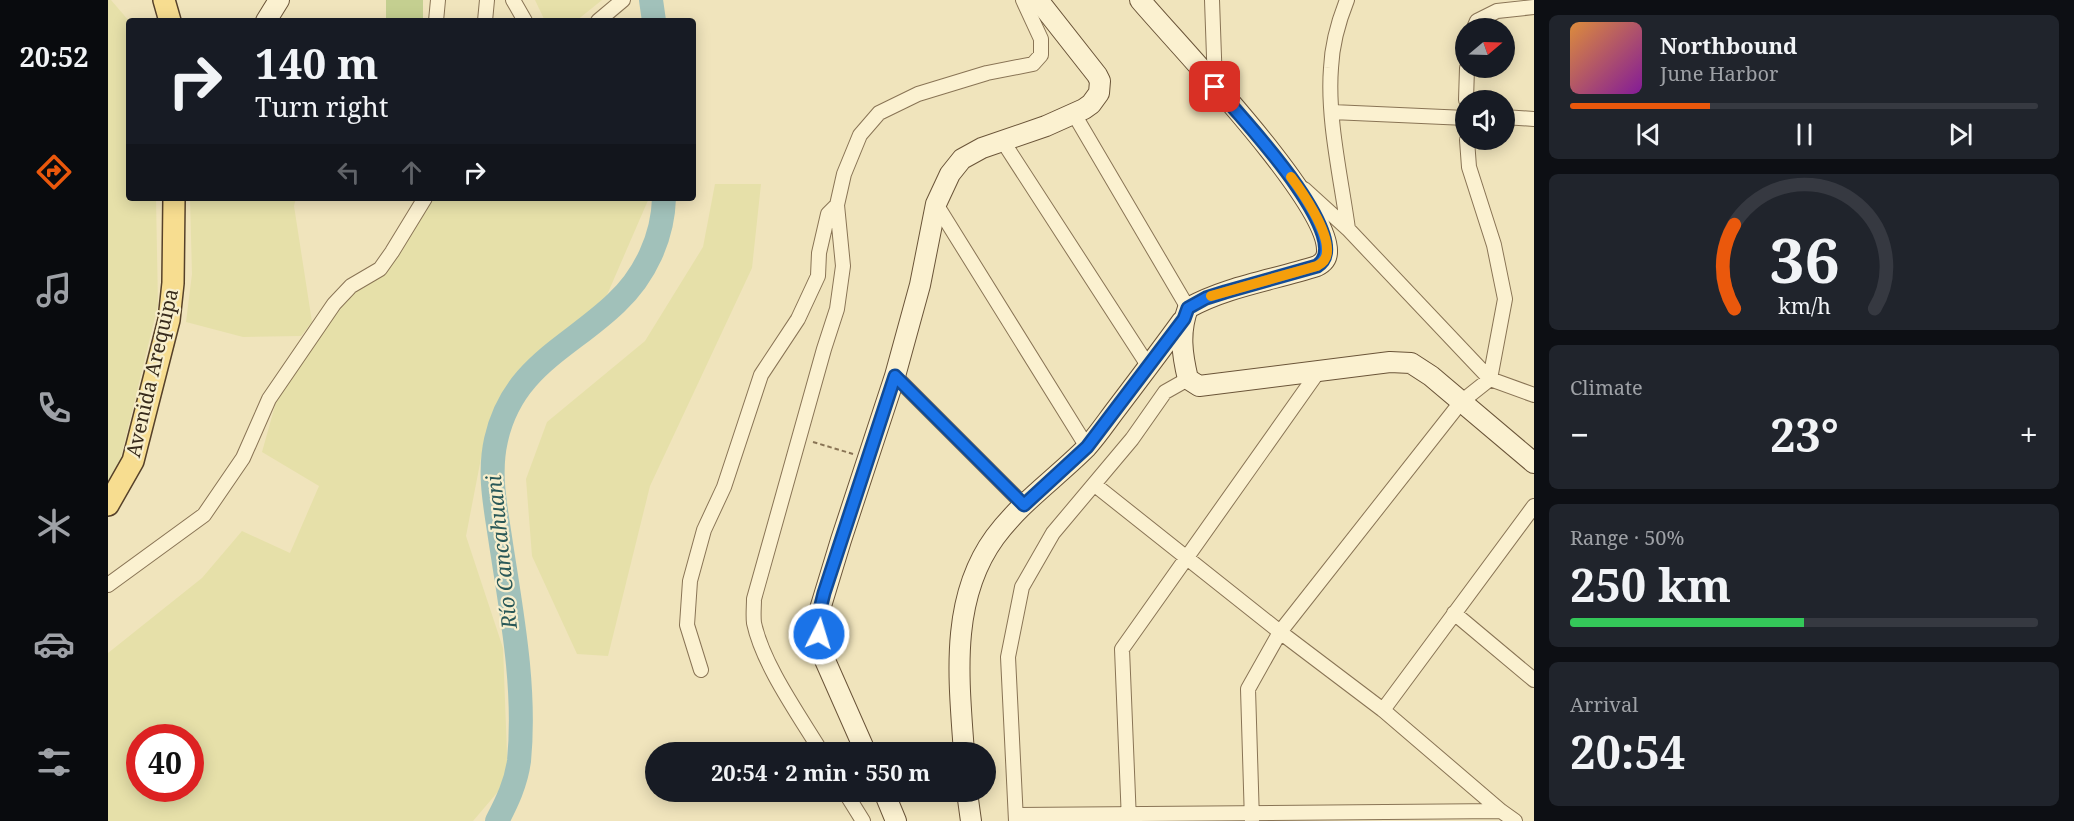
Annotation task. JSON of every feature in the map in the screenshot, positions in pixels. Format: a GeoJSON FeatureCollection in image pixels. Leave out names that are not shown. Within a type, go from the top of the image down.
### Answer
{"type":"FeatureCollection","features":[{"type":"Feature","properties":{"kind":"main road"},"geometry":{"type":"LineString","coordinates":[[164,0],[169,18]]}},
{"type":"Feature","properties":{"kind":"main road","name":"Avenida Arequipa"},"geometry":{"type":"LineString","coordinates":[[108,505],[133,461],[169,320],[173,283],[174,201]]}},
{"type":"Feature","properties":{"kind":"street"},"geometry":{"type":"LineString","coordinates":[[268,18],[279,0]]}},
{"type":"Feature","properties":{"kind":"street"},"geometry":{"type":"LineString","coordinates":[[436,18],[438,0]]}},
{"type":"Feature","properties":{"kind":"street"},"geometry":{"type":"LineString","coordinates":[[485,18],[487,0]]}},
{"type":"Feature","properties":{"kind":"street"},"geometry":{"type":"LineString","coordinates":[[513,0],[523,18]]}},
{"type":"Feature","properties":{"kind":"street"},"geometry":{"type":"LineString","coordinates":[[601,18],[622,0]]}},
{"type":"Feature","properties":{"kind":"street"},"geometry":{"type":"LineString","coordinates":[[815,742],[783,689],[762,647],[754,621],[754,599],[837,309],[843,266],[837,205],[844,174],[860,135],[879,113],[930,90],[987,73],[1033,64],[1041,55],[1041,39],[1023,0]]}},
{"type":"Feature","properties":{"kind":"street"},"geometry":{"type":"LineString","coordinates":[[861,742],[824,658],[819,634],[820,609],[895,376],[920,285],[936,204],[956,164],[970,153],[1074,114],[1096,99],[1099,93],[1100,81],[1038,0]]}},
{"type":"Feature","properties":{"kind":"street"},"geometry":{"type":"LineString","coordinates":[[963,742],[959,647],[963,612],[974,576],[995,537],[1024,505],[1087,447],[1149,367],[1186,313],[1206,298],[1317,266],[1325,260],[1328,251],[1312,210],[1293,179],[1140,0]]}},
{"type":"Feature","properties":{"kind":"street"},"geometry":{"type":"LineString","coordinates":[[1212,0],[1215,87]]}},
{"type":"Feature","properties":{"kind":"street"},"geometry":{"type":"LineString","coordinates":[[1347,0],[1342,12],[1331,67],[1332,111],[1348,229]]}},
{"type":"Feature","properties":{"kind":"street"},"geometry":{"type":"LineString","coordinates":[[1487,0],[1497,11]]}},
{"type":"Feature","properties":{"kind":"street"},"geometry":{"type":"LineString","coordinates":[[1483,18],[1497,11],[1534,7]]}},
{"type":"Feature","properties":{"kind":"street"},"geometry":{"type":"LineString","coordinates":[[1332,111],[1455,117]]}},
{"type":"Feature","properties":{"kind":"street"},"geometry":{"type":"LineString","coordinates":[[1074,114],[1186,313],[1181,341],[1188,379],[1199,386],[1390,362],[1411,363],[1431,375],[1534,464]]}},
{"type":"Feature","properties":{"kind":"street"},"geometry":{"type":"LineString","coordinates":[[1515,118],[1534,119]]}},
{"type":"Feature","properties":{"kind":"street"},"geometry":{"type":"LineString","coordinates":[[1002,140],[1149,367]]}},
{"type":"Feature","properties":{"kind":"street"},"geometry":{"type":"LineString","coordinates":[[1252,817],[1248,690],[1280,632],[1461,402],[1491,379],[1505,299],[1494,245],[1469,167],[1468,150]]}},
{"type":"Feature","properties":{"kind":"street"},"geometry":{"type":"LineString","coordinates":[[1293,179],[1348,229],[1491,379],[1534,395]]}},
{"type":"Feature","properties":{"kind":"street"},"geometry":{"type":"LineString","coordinates":[[108,585],[204,514],[243,458],[269,399],[334,304],[351,286],[380,269],[423,201]]}},
{"type":"Feature","properties":{"kind":"street"},"geometry":{"type":"LineString","coordinates":[[936,204],[1087,447]]}},
{"type":"Feature","properties":{"kind":"street"},"geometry":{"type":"LineString","coordinates":[[701,670],[687,626],[690,581],[704,530],[724,487],[761,375],[798,319],[819,276],[819,253],[828,214],[837,205]]}},
{"type":"Feature","properties":{"kind":"street"},"geometry":{"type":"LineString","coordinates":[[1128,818],[1122,649],[1318,372]]}},
{"type":"Feature","properties":{"kind":"street"},"geometry":{"type":"LineString","coordinates":[[895,376],[1024,505]]}},
{"type":"Feature","properties":{"kind":"street"},"geometry":{"type":"LineString","coordinates":[[1188,379],[1165,392],[1095,484],[1053,533],[1022,587],[1008,657],[1016,818],[1501,816],[1515,821]]}},
{"type":"Feature","properties":{"kind":"street"},"geometry":{"type":"LineString","coordinates":[[1095,484],[1280,632],[1383,710],[1501,816]]}},
{"type":"Feature","properties":{"kind":"street"},"geometry":{"type":"LineString","coordinates":[[1383,710],[1534,506]]}},
{"type":"Feature","properties":{"kind":"street"},"geometry":{"type":"LineString","coordinates":[[1454,613],[1534,680]]}},
{"type":"Feature","properties":{"kind":"street"},"geometry":{"type":"LineString","coordinates":[[851,802],[862,821]]}},
{"type":"Feature","properties":{"kind":"street"},"geometry":{"type":"LineString","coordinates":[[888,802],[896,821]]}},
{"type":"Feature","properties":{"kind":"street"},"geometry":{"type":"LineString","coordinates":[[968,802],[971,821]]}},
{"type":"Feature","properties":{"kind":"path"},"geometry":{"type":"LineString","coordinates":[[800,438],[867,458]]}},
{"type":"Feature","properties":{"kind":"shaded area"},"geometry":{"type":"Polygon","coordinates":[[[108,0],[111,0],[126,18],[126,201],[156,201],[158,305],[120,461],[108,484],[108,0]]]}},
{"type":"Feature","properties":{"kind":"shaded area"},"geometry":{"type":"Polygon","coordinates":[[[535,0],[602,0],[580,18],[544,18],[535,0]]]}},
{"type":"Feature","properties":{"kind":"shaded area"},"geometry":{"type":"Polygon","coordinates":[[[715,184],[761,184],[752,268],[650,486],[608,656],[577,654],[532,556],[526,479],[547,422],[645,341],[703,247],[715,184]]]}},
{"type":"Feature","properties":{"kind":"shaded area"},"geometry":{"type":"Polygon","coordinates":[[[190,201],[295,201],[294,206],[312,322],[301,336],[243,337],[186,322],[192,274],[190,201]]]}},
{"type":"Feature","properties":{"kind":"shaded area"},"geometry":{"type":"Polygon","coordinates":[[[432,201],[648,201],[607,295],[525,371],[482,453],[466,536],[503,648],[508,780],[473,821],[108,821],[108,653],[202,578],[242,531],[290,553],[319,486],[262,452],[276,402],[347,297],[379,278],[397,256],[432,201]]]}},
{"type":"Feature","properties":{"kind":"green space"},"geometry":{"type":"Polygon","coordinates":[[[386,0],[423,0],[423,18],[386,18],[386,0]]]}},
{"type":"Feature","properties":{"kind":"waterway","name":"Río Cancahuani"},"geometry":{"type":"LineString","coordinates":[[651,0],[654,18]]}},
{"type":"Feature","properties":{"kind":"waterway","name":"Río Cancahuani"},"geometry":{"type":"LineString","coordinates":[[497,821],[511,792],[518,769],[521,707],[513,625],[494,492],[493,466],[496,440],[504,415],[515,394],[529,376],[544,361],[598,319],[636,281],[656,241],[664,201]]}},
{"type":"Feature","properties":{"kind":"slow traffic"},"geometry":{"type":"LineString","coordinates":[[1211,296],[1293,274],[1322,264],[1325,260],[1328,251],[1320,227],[1291,177]]}},
{"type":"Feature","properties":{"kind":"route"},"geometry":{"type":"LineString","coordinates":[[819,634],[820,609],[824,593],[895,376],[1024,505],[1087,447],[1184,319],[1188,308],[1206,298],[1293,274],[1322,264],[1325,260],[1328,251],[1324,237],[1312,210],[1293,179],[1215,87]]}}]}
